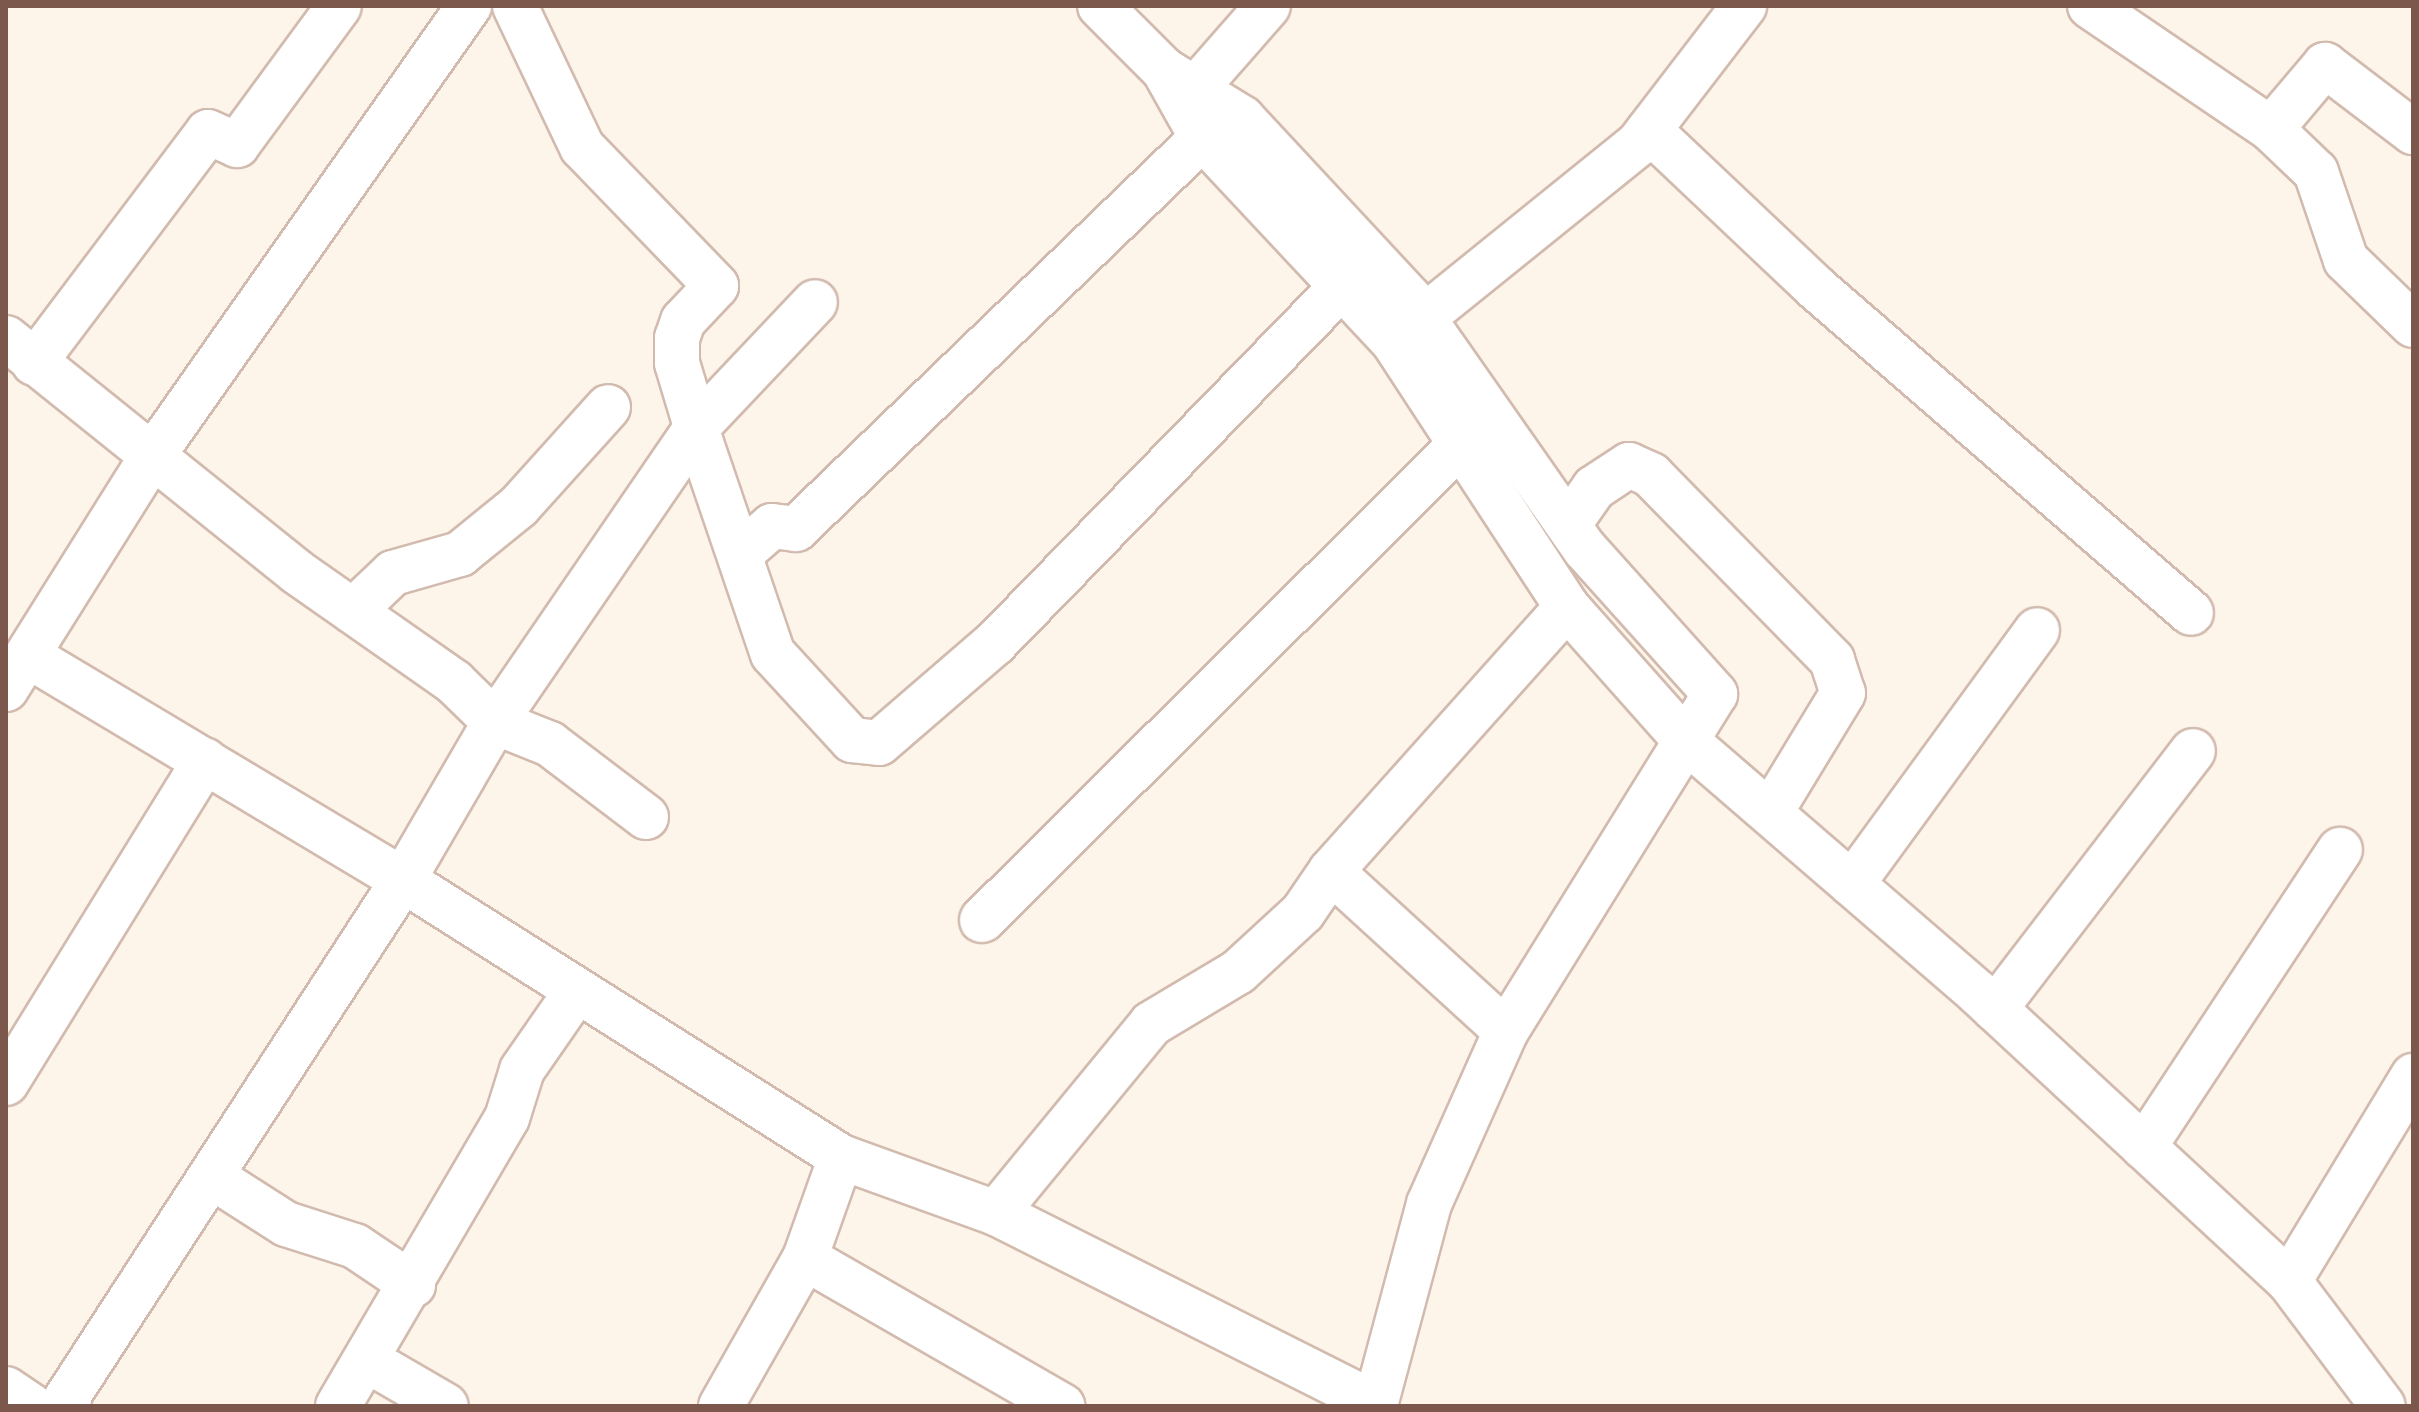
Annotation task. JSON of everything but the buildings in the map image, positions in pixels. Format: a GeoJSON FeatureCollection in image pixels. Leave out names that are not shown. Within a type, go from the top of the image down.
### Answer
{"type":"FeatureCollection","features":[{"type":"Feature","properties":{"kind":"street"},"geometry":{"type":"LineString","coordinates":[[339,6],[237,145],[208,132],[20,350],[151,458],[353,611],[454,682],[495,722],[550,744],[646,817]]}},
{"type":"Feature","properties":{"kind":"street"},"geometry":{"type":"LineString","coordinates":[[469,6],[151,458],[17,672],[205,761],[403,880],[841,1157],[996,1213],[1376,1405],[1429,1204],[1506,1031],[1684,739],[1715,694],[1408,330],[1195,102],[1100,6]]}},
{"type":"Feature","properties":{"kind":"street"},"geometry":{"type":"LineString","coordinates":[[515,6],[582,147],[716,286],[683,321],[677,338],[696,428],[773,654],[835,729],[879,743],[1029,610],[1342,286]]}},
{"type":"Feature","properties":{"kind":"street"},"geometry":{"type":"LineString","coordinates":[[741,553],[772,526],[796,529],[1195,102],[1268,6]]}},
{"type":"Feature","properties":{"kind":"street"},"geometry":{"type":"LineString","coordinates":[[1408,330],[1649,130],[1744,6]]}},
{"type":"Feature","properties":{"kind":"street"},"geometry":{"type":"LineString","coordinates":[[2096,8],[2271,129],[2316,172],[2346,260],[2413,325]]}},
{"type":"Feature","properties":{"kind":"street"},"geometry":{"type":"LineString","coordinates":[[2271,129],[2325,65],[2413,132]]}},
{"type":"Feature","properties":{"kind":"street"},"geometry":{"type":"LineString","coordinates":[[1195,102],[1342,286],[1408,330],[1457,448],[1512,513],[1567,607],[1684,739],[1995,1009],[2289,1281],[2383,1406]]}},
{"type":"Feature","properties":{"kind":"street"},"geometry":{"type":"LineString","coordinates":[[1649,130],[1816,288],[2191,613]]}},
{"type":"Feature","properties":{"kind":"street"},"geometry":{"type":"LineString","coordinates":[[6,1389],[56,1405],[214,1178],[403,880],[495,722],[696,428],[815,302]]}},
{"type":"Feature","properties":{"kind":"street"},"geometry":{"type":"LineString","coordinates":[[353,611],[393,573],[460,554],[484,535],[608,407]]}},
{"type":"Feature","properties":{"kind":"street"},"geometry":{"type":"LineString","coordinates":[[982,920],[1457,448]]}},
{"type":"Feature","properties":{"kind":"street"},"geometry":{"type":"LineString","coordinates":[[1569,524],[1594,488],[1629,465],[1651,475],[1832,660],[1843,693],[1770,813]]}},
{"type":"Feature","properties":{"kind":"street"},"geometry":{"type":"LineString","coordinates":[[996,1213],[1151,1024],[1238,972],[1303,912],[1331,871],[1567,607]]}},
{"type":"Feature","properties":{"kind":"street"},"geometry":{"type":"LineString","coordinates":[[1852,884],[2037,630]]}},
{"type":"Feature","properties":{"kind":"street"},"geometry":{"type":"LineString","coordinates":[[1995,1009],[2193,751]]}},
{"type":"Feature","properties":{"kind":"street"},"geometry":{"type":"LineString","coordinates":[[6,1083],[205,761]]}},
{"type":"Feature","properties":{"kind":"street"},"geometry":{"type":"LineString","coordinates":[[2144,1147],[2340,850]]}},
{"type":"Feature","properties":{"kind":"street"},"geometry":{"type":"LineString","coordinates":[[1331,871],[1506,1031]]}},
{"type":"Feature","properties":{"kind":"street"},"geometry":{"type":"LineString","coordinates":[[338,1406],[413,1285],[507,1118],[522,1070],[576,992]]}},
{"type":"Feature","properties":{"kind":"street"},"geometry":{"type":"LineString","coordinates":[[2289,1281],[2413,1076]]}},
{"type":"Feature","properties":{"kind":"street"},"geometry":{"type":"LineString","coordinates":[[721,1406],[805,1258],[841,1157]]}},
{"type":"Feature","properties":{"kind":"street"},"geometry":{"type":"LineString","coordinates":[[214,1178],[286,1224],[355,1246],[413,1285]]}},
{"type":"Feature","properties":{"kind":"street"},"geometry":{"type":"LineString","coordinates":[[805,1258],[1062,1406]]}},
{"type":"Feature","properties":{"kind":"street"},"geometry":{"type":"LineString","coordinates":[[367,1360],[446,1406]]}}]}
